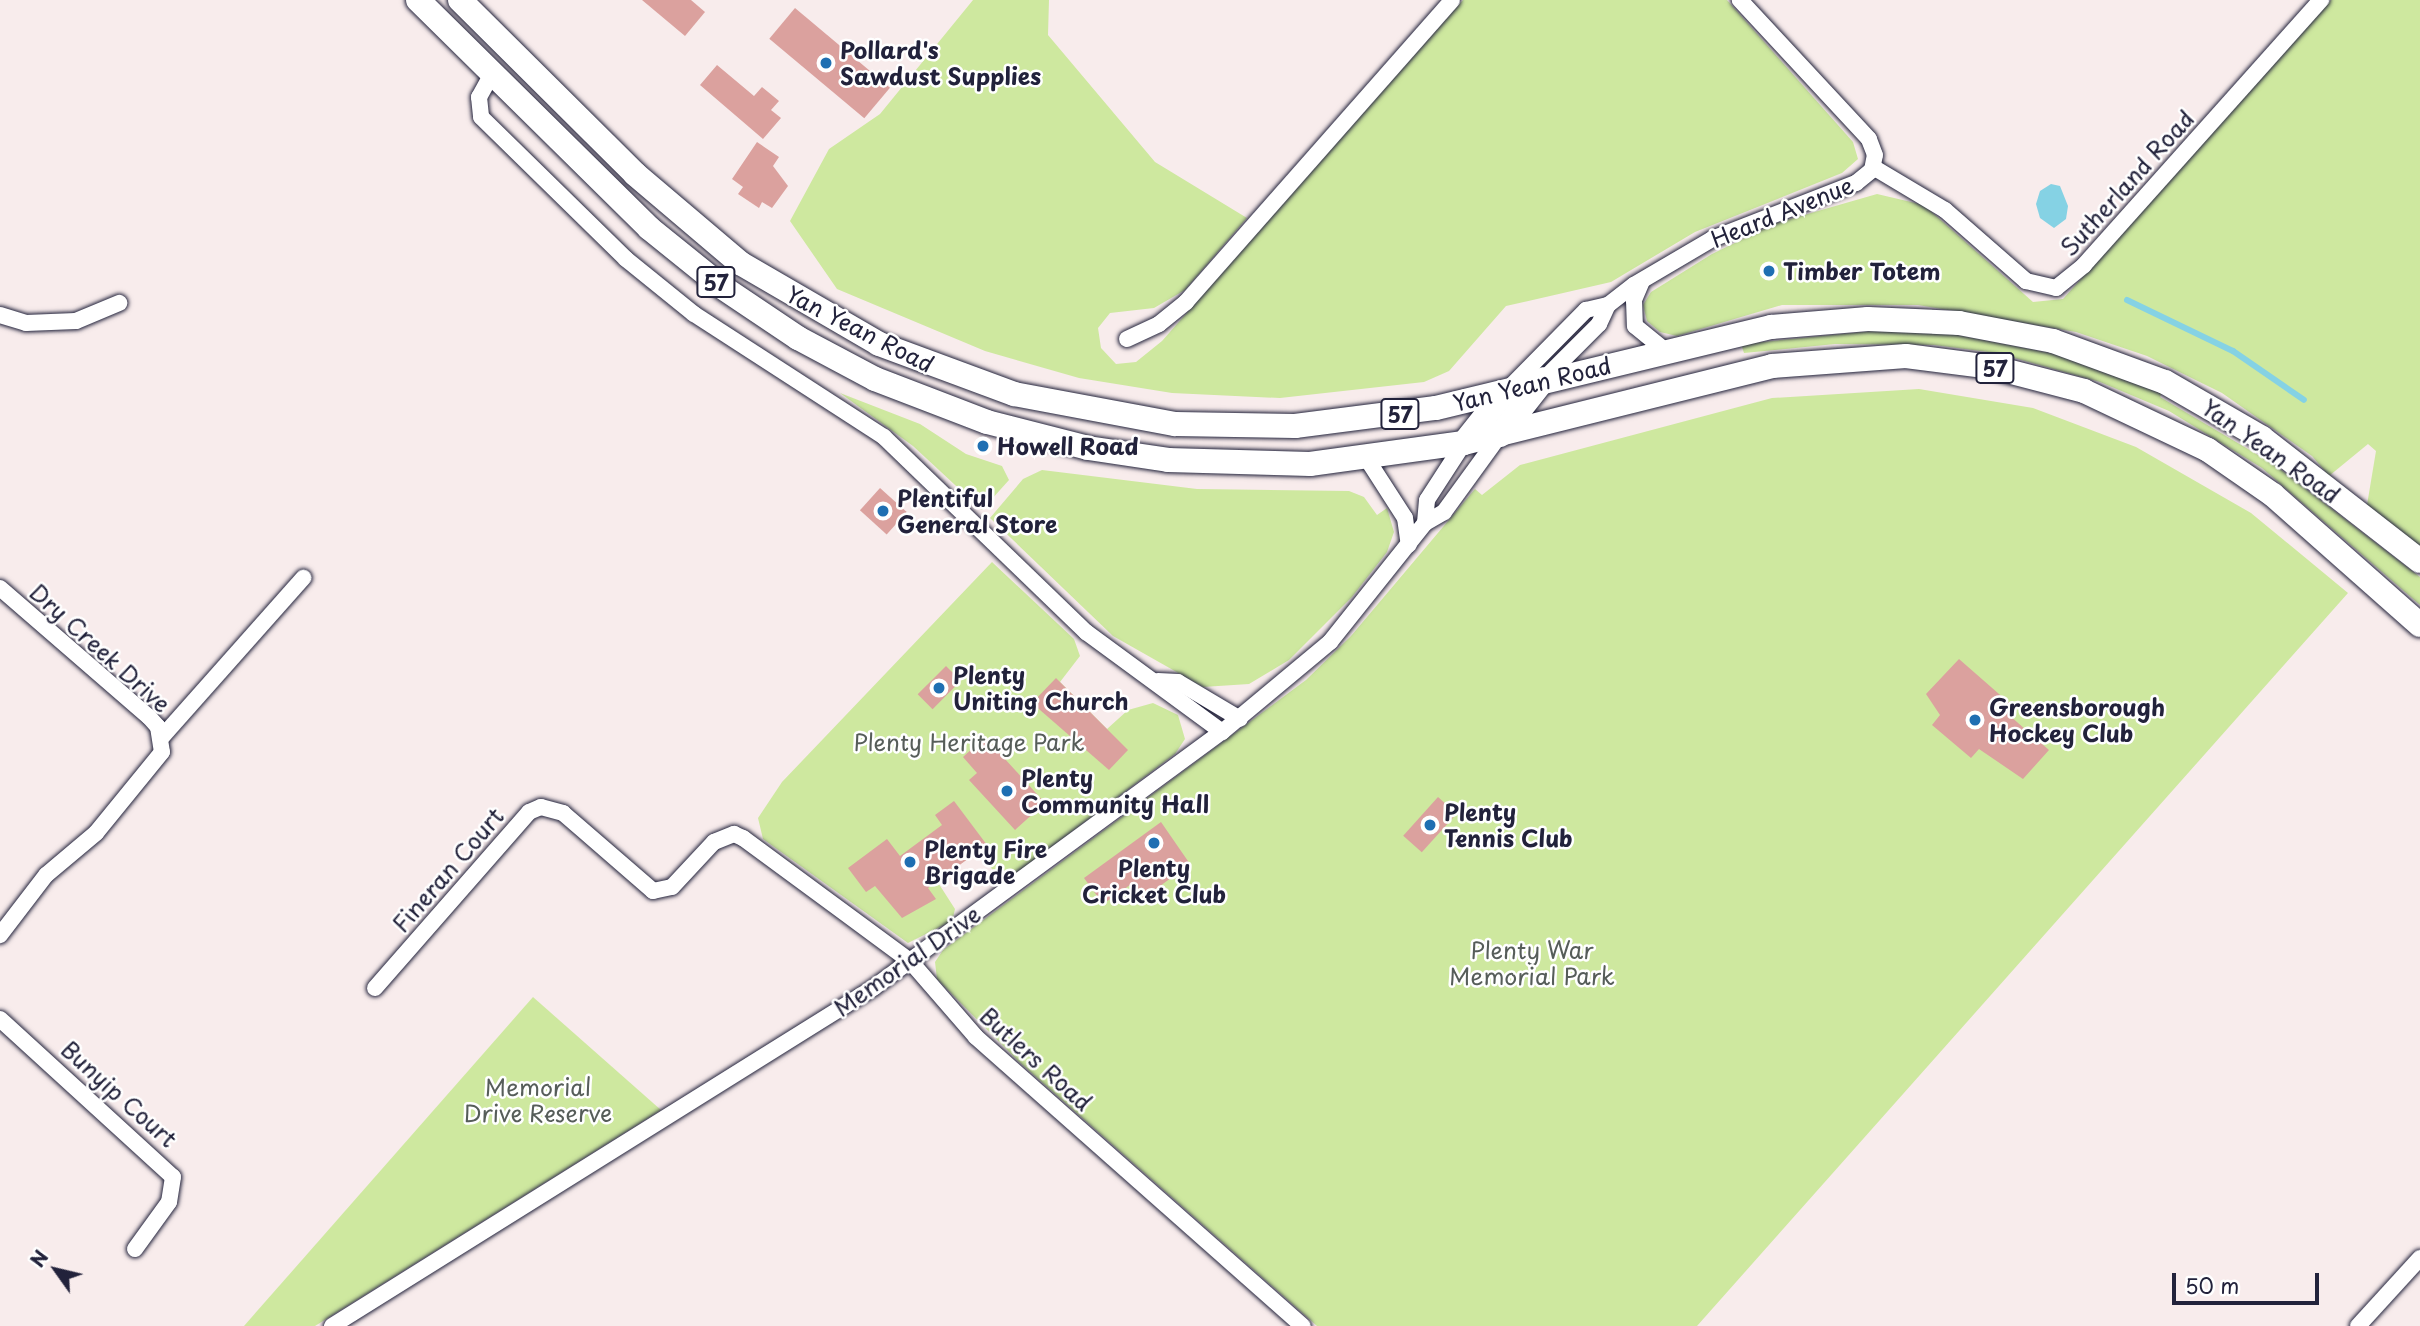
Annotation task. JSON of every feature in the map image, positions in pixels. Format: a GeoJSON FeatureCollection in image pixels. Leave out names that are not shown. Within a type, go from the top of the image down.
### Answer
{"type":"FeatureCollection","features":[{"type":"Feature","properties":{"kind":"main road","name":"Yan Yean Road"},"geometry":{"type":"LineString","coordinates":[[418,0],[684,258],[798,338],[875,379],[988,422],[1126,455],[1256,466],[1367,460],[1500,435],[1772,366],[1906,356],[1992,367],[2084,391],[2208,450],[2273,495],[2420,625]]}},
{"type":"Feature","properties":{"kind":"main road","name":"Yan Yean Road"},"geometry":{"type":"LineString","coordinates":[[460,0],[635,174],[706,237],[832,320],[940,370],[1058,405],[1215,426],[1295,426],[1381,418],[1503,394],[1544,379],[1771,327],[1859,319],[1949,322],[2053,341],[2125,365],[2233,419],[2420,561]]}},
{"type":"Feature","properties":{"kind":"main road","name":"Memorial Drive"},"geometry":{"type":"LineString","coordinates":[[1500,435],[1544,379]]}},
{"type":"Feature","properties":{"kind":"main road","name":"Heard Avenue"},"geometry":{"type":"LineString","coordinates":[[1464,443],[1503,394]]}},
{"type":"Feature","properties":{"kind":"street"},"geometry":{"type":"LineString","coordinates":[[1127,339],[1159,324],[1186,302],[1452,0]]}},
{"type":"Feature","properties":{"kind":"street","name":"Heard Avenue"},"geometry":{"type":"LineString","coordinates":[[1503,394],[1586,310],[1608,305],[1643,279],[1763,215],[1861,181],[1873,167],[1874,150],[1860,129],[1740,0]]}},
{"type":"Feature","properties":{"kind":"street","name":"Sutherland Road"},"geometry":{"type":"LineString","coordinates":[[1873,167],[1945,210],[2037,287],[2063,285],[2084,265],[2321,0]]}},
{"type":"Feature","properties":{"kind":"street"},"geometry":{"type":"LineString","coordinates":[[493,72],[479,97],[481,117],[626,259],[694,314],[884,437],[1086,632],[1158,681],[1222,732]]}},
{"type":"Feature","properties":{"kind":"street"},"geometry":{"type":"LineString","coordinates":[[1643,279],[1634,300],[1635,326],[1666,351]]}},
{"type":"Feature","properties":{"kind":"street"},"geometry":{"type":"LineString","coordinates":[[0,315],[26,323],[76,321],[119,303]]}},
{"type":"Feature","properties":{"kind":"street","name":"Heard Avenue"},"geometry":{"type":"LineString","coordinates":[[1544,379],[1598,324],[1608,305]]}},
{"type":"Feature","properties":{"kind":"street","name":"Memorial Drive"},"geometry":{"type":"LineString","coordinates":[[332,1326],[911,962],[1240,719],[1329,642],[1425,523],[1444,512],[1500,435]]}},
{"type":"Feature","properties":{"kind":"street","name":"Memorial Drive"},"geometry":{"type":"LineString","coordinates":[[1425,523],[1427,500],[1464,443]]}},
{"type":"Feature","properties":{"kind":"street"},"geometry":{"type":"LineString","coordinates":[[1367,460],[1405,518],[1409,545]]}},
{"type":"Feature","properties":{"kind":"street"},"geometry":{"type":"LineString","coordinates":[[162,737],[303,578]]}},
{"type":"Feature","properties":{"kind":"street","name":"Dry Creek Drive"},"geometry":{"type":"LineString","coordinates":[[0,588],[149,716],[162,737],[163,752],[150,772],[96,833],[47,875],[0,935]]}},
{"type":"Feature","properties":{"kind":"street"},"geometry":{"type":"LineString","coordinates":[[1158,681],[1178,682],[1240,719]]}},
{"type":"Feature","properties":{"kind":"street","name":"Fineran Court"},"geometry":{"type":"LineString","coordinates":[[375,988],[529,812],[541,807],[563,813],[645,886],[663,892],[714,842],[734,834]]}},
{"type":"Feature","properties":{"kind":"street","name":"Butlers Road"},"geometry":{"type":"LineString","coordinates":[[734,834],[911,962],[976,1037],[1303,1326]]}},
{"type":"Feature","properties":{"kind":"street","name":"Bunyip Court"},"geometry":{"type":"LineString","coordinates":[[0,1019],[173,1177],[169,1202],[135,1249]]}},
{"type":"Feature","properties":{"kind":"street"},"geometry":{"type":"LineString","coordinates":[[2366,1323],[2420,1258]]}},
{"type":"Feature","properties":{"kind":"green space"},"geometry":{"type":"Polygon","coordinates":[[[973,0],[1049,0],[1048,35],[1155,162],[1247,218],[1185,290],[1154,308],[1110,313],[1098,328],[1101,348],[1116,364],[1136,362],[1162,341],[1463,0],[1727,0],[1853,142],[1858,159],[1842,173],[1695,232],[1611,282],[1506,306],[1449,371],[1424,382],[1280,398],[1172,393],[1079,378],[985,351],[837,289],[790,221],[829,149],[880,114],[973,0]]]}},
{"type":"Feature","properties":{"kind":"green space"},"geometry":{"type":"Polygon","coordinates":[[[2331,0],[2420,0],[2420,547],[2367,505],[2376,451],[2368,444],[2329,476],[2312,456],[2222,393],[2147,356],[2076,332],[1918,305],[1782,305],[1677,336],[1660,332],[1647,321],[1643,305],[1651,292],[1712,254],[1776,223],[1877,194],[1924,205],[2033,302],[2063,299],[2331,0]]]}},
{"type":"Feature","properties":{"kind":"green space"},"geometry":{"type":"Polygon","coordinates":[[[1882,330],[1947,333],[2056,354],[2162,393],[2160,397],[2275,465],[2420,577],[2420,605],[2262,468],[2169,411],[2100,382],[1996,353],[1934,345],[1835,344],[1744,353],[1741,344],[1882,330]]]}},
{"type":"Feature","properties":{"kind":"green space","name":"Plenty War Memorial Park"},"geometry":{"type":"Polygon","coordinates":[[[1919,389],[2033,408],[2136,447],[2251,513],[2348,593],[1697,1326],[1317,1326],[1019,1062],[937,979],[935,962],[943,950],[1306,680],[1351,636],[1475,489],[1482,495],[1520,465],[1772,398],[1919,389]]]}},
{"type":"Feature","properties":{"kind":"green space"},"geometry":{"type":"Polygon","coordinates":[[[840,393],[920,424],[966,454],[1002,466],[1009,480],[982,510],[913,446],[840,393]]]}},
{"type":"Feature","properties":{"kind":"green space"},"geometry":{"type":"Polygon","coordinates":[[[1042,470],[1197,489],[1349,491],[1364,497],[1377,515],[1387,508],[1394,532],[1387,552],[1352,597],[1289,660],[1249,684],[1203,687],[1113,636],[990,518],[1023,479],[1042,470]]]}},
{"type":"Feature","properties":{"kind":"green space","name":"Plenty Heritage Park"},"geometry":{"type":"Polygon","coordinates":[[[992,562],[1074,639],[1080,656],[1060,682],[1107,729],[1128,710],[1153,703],[1178,715],[1185,739],[1175,754],[1010,878],[999,878],[978,851],[937,881],[955,909],[952,921],[908,943],[763,839],[758,818],[782,782],[992,562]]]}},
{"type":"Feature","properties":{"kind":"green space","name":"Memorial Drive Reserve"},"geometry":{"type":"Polygon","coordinates":[[[533,997],[661,1110],[315,1326],[244,1326],[533,997]]]}},
{"type":"Feature","properties":{"kind":"water"},"geometry":{"type":"Polygon","coordinates":[[[2051,184],[2060,186],[2068,206],[2066,219],[2054,228],[2040,218],[2036,204],[2040,191],[2051,184]]]}},
{"type":"Feature","properties":{"kind":"building"},"geometry":{"type":"Polygon","coordinates":[[[642,0],[691,0],[705,12],[685,36],[642,0]]]}},
{"type":"Feature","properties":{"kind":"building","name":"Pollard's Sawdust Supplies"},"geometry":{"type":"Polygon","coordinates":[[[795,8],[890,88],[864,118],[769,39],[795,8]]]}},
{"type":"Feature","properties":{"kind":"building"},"geometry":{"type":"Polygon","coordinates":[[[717,65],[754,96],[762,87],[779,101],[771,110],[781,118],[763,139],[700,85],[717,65]]]}},
{"type":"Feature","properties":{"kind":"building"},"geometry":{"type":"Polygon","coordinates":[[[757,142],[779,157],[773,166],[788,186],[772,208],[762,202],[759,208],[738,194],[743,187],[732,179],[757,142]]]}},
{"type":"Feature","properties":{"kind":"building","name":"Plentiful General Store"},"geometry":{"type":"Polygon","coordinates":[[[880,488],[907,512],[887,534],[860,510],[880,488]]]}},
{"type":"Feature","properties":{"kind":"building","name":"Greensborough Hockey Club"},"geometry":{"type":"Polygon","coordinates":[[[1959,659],[2015,708],[2009,715],[2049,750],[2023,779],[1979,749],[1971,758],[1932,725],[1940,715],[1926,694],[1959,659]]]}},
{"type":"Feature","properties":{"kind":"building","name":"Plenty Uniting Church"},"geometry":{"type":"Polygon","coordinates":[[[946,666],[961,681],[933,709],[918,694],[946,666]]]}},
{"type":"Feature","properties":{"kind":"building"},"geometry":{"type":"Polygon","coordinates":[[[1056,678],[1128,750],[1109,770],[1032,703],[1056,678]]]}},
{"type":"Feature","properties":{"kind":"building","name":"Plenty Community Hall"},"geometry":{"type":"Polygon","coordinates":[[[985,737],[1045,803],[1015,830],[969,780],[977,773],[963,757],[985,737]]]}},
{"type":"Feature","properties":{"kind":"building","name":"Plenty Tennis Club"},"geometry":{"type":"Polygon","coordinates":[[[1438,797],[1457,814],[1422,852],[1403,836],[1438,797]]]}},
{"type":"Feature","properties":{"kind":"building","name":"Plenty Fire Brigade"},"geometry":{"type":"Polygon","coordinates":[[[954,801],[987,845],[928,888],[936,899],[902,918],[875,886],[866,892],[848,868],[887,839],[900,856],[942,825],[935,815],[954,801]]]}},
{"type":"Feature","properties":{"kind":"building","name":"Plenty Cricket Club"},"geometry":{"type":"Polygon","coordinates":[[[1161,822],[1190,864],[1141,900],[1130,885],[1103,904],[1084,878],[1161,822]]]}},
{"type":"Feature","properties":{"kind":"waterway"},"geometry":{"type":"LineString","coordinates":[[2127,300],[2233,351],[2304,400]]}},
{"type":"Feature","properties":{"kind":"place","name":"Pollard's Sawdust Supplies"},"geometry":{"type":"Point","coordinates":[826,63]}},
{"type":"Feature","properties":{"kind":"place","name":"Timber Totem"},"geometry":{"type":"Point","coordinates":[1769,271]}},
{"type":"Feature","properties":{"kind":"place","name":"Howell Road"},"geometry":{"type":"Point","coordinates":[983,446]}},
{"type":"Feature","properties":{"kind":"place","name":"Plentiful General Store"},"geometry":{"type":"Point","coordinates":[883,511]}},
{"type":"Feature","properties":{"kind":"place","name":"Plenty Uniting Church"},"geometry":{"type":"Point","coordinates":[939,688]}},
{"type":"Feature","properties":{"kind":"place","name":"Greensborough Hockey Club"},"geometry":{"type":"Point","coordinates":[1975,720]}},
{"type":"Feature","properties":{"kind":"place","name":"Plenty Community Hall"},"geometry":{"type":"Point","coordinates":[1007,791]}},
{"type":"Feature","properties":{"kind":"place","name":"Plenty Tennis Club"},"geometry":{"type":"Point","coordinates":[1430,825]}},
{"type":"Feature","properties":{"kind":"place","name":"Plenty Cricket Club"},"geometry":{"type":"Point","coordinates":[1154,843]}},
{"type":"Feature","properties":{"kind":"place","name":"Plenty Fire Brigade"},"geometry":{"type":"Point","coordinates":[910,862]}}]}
